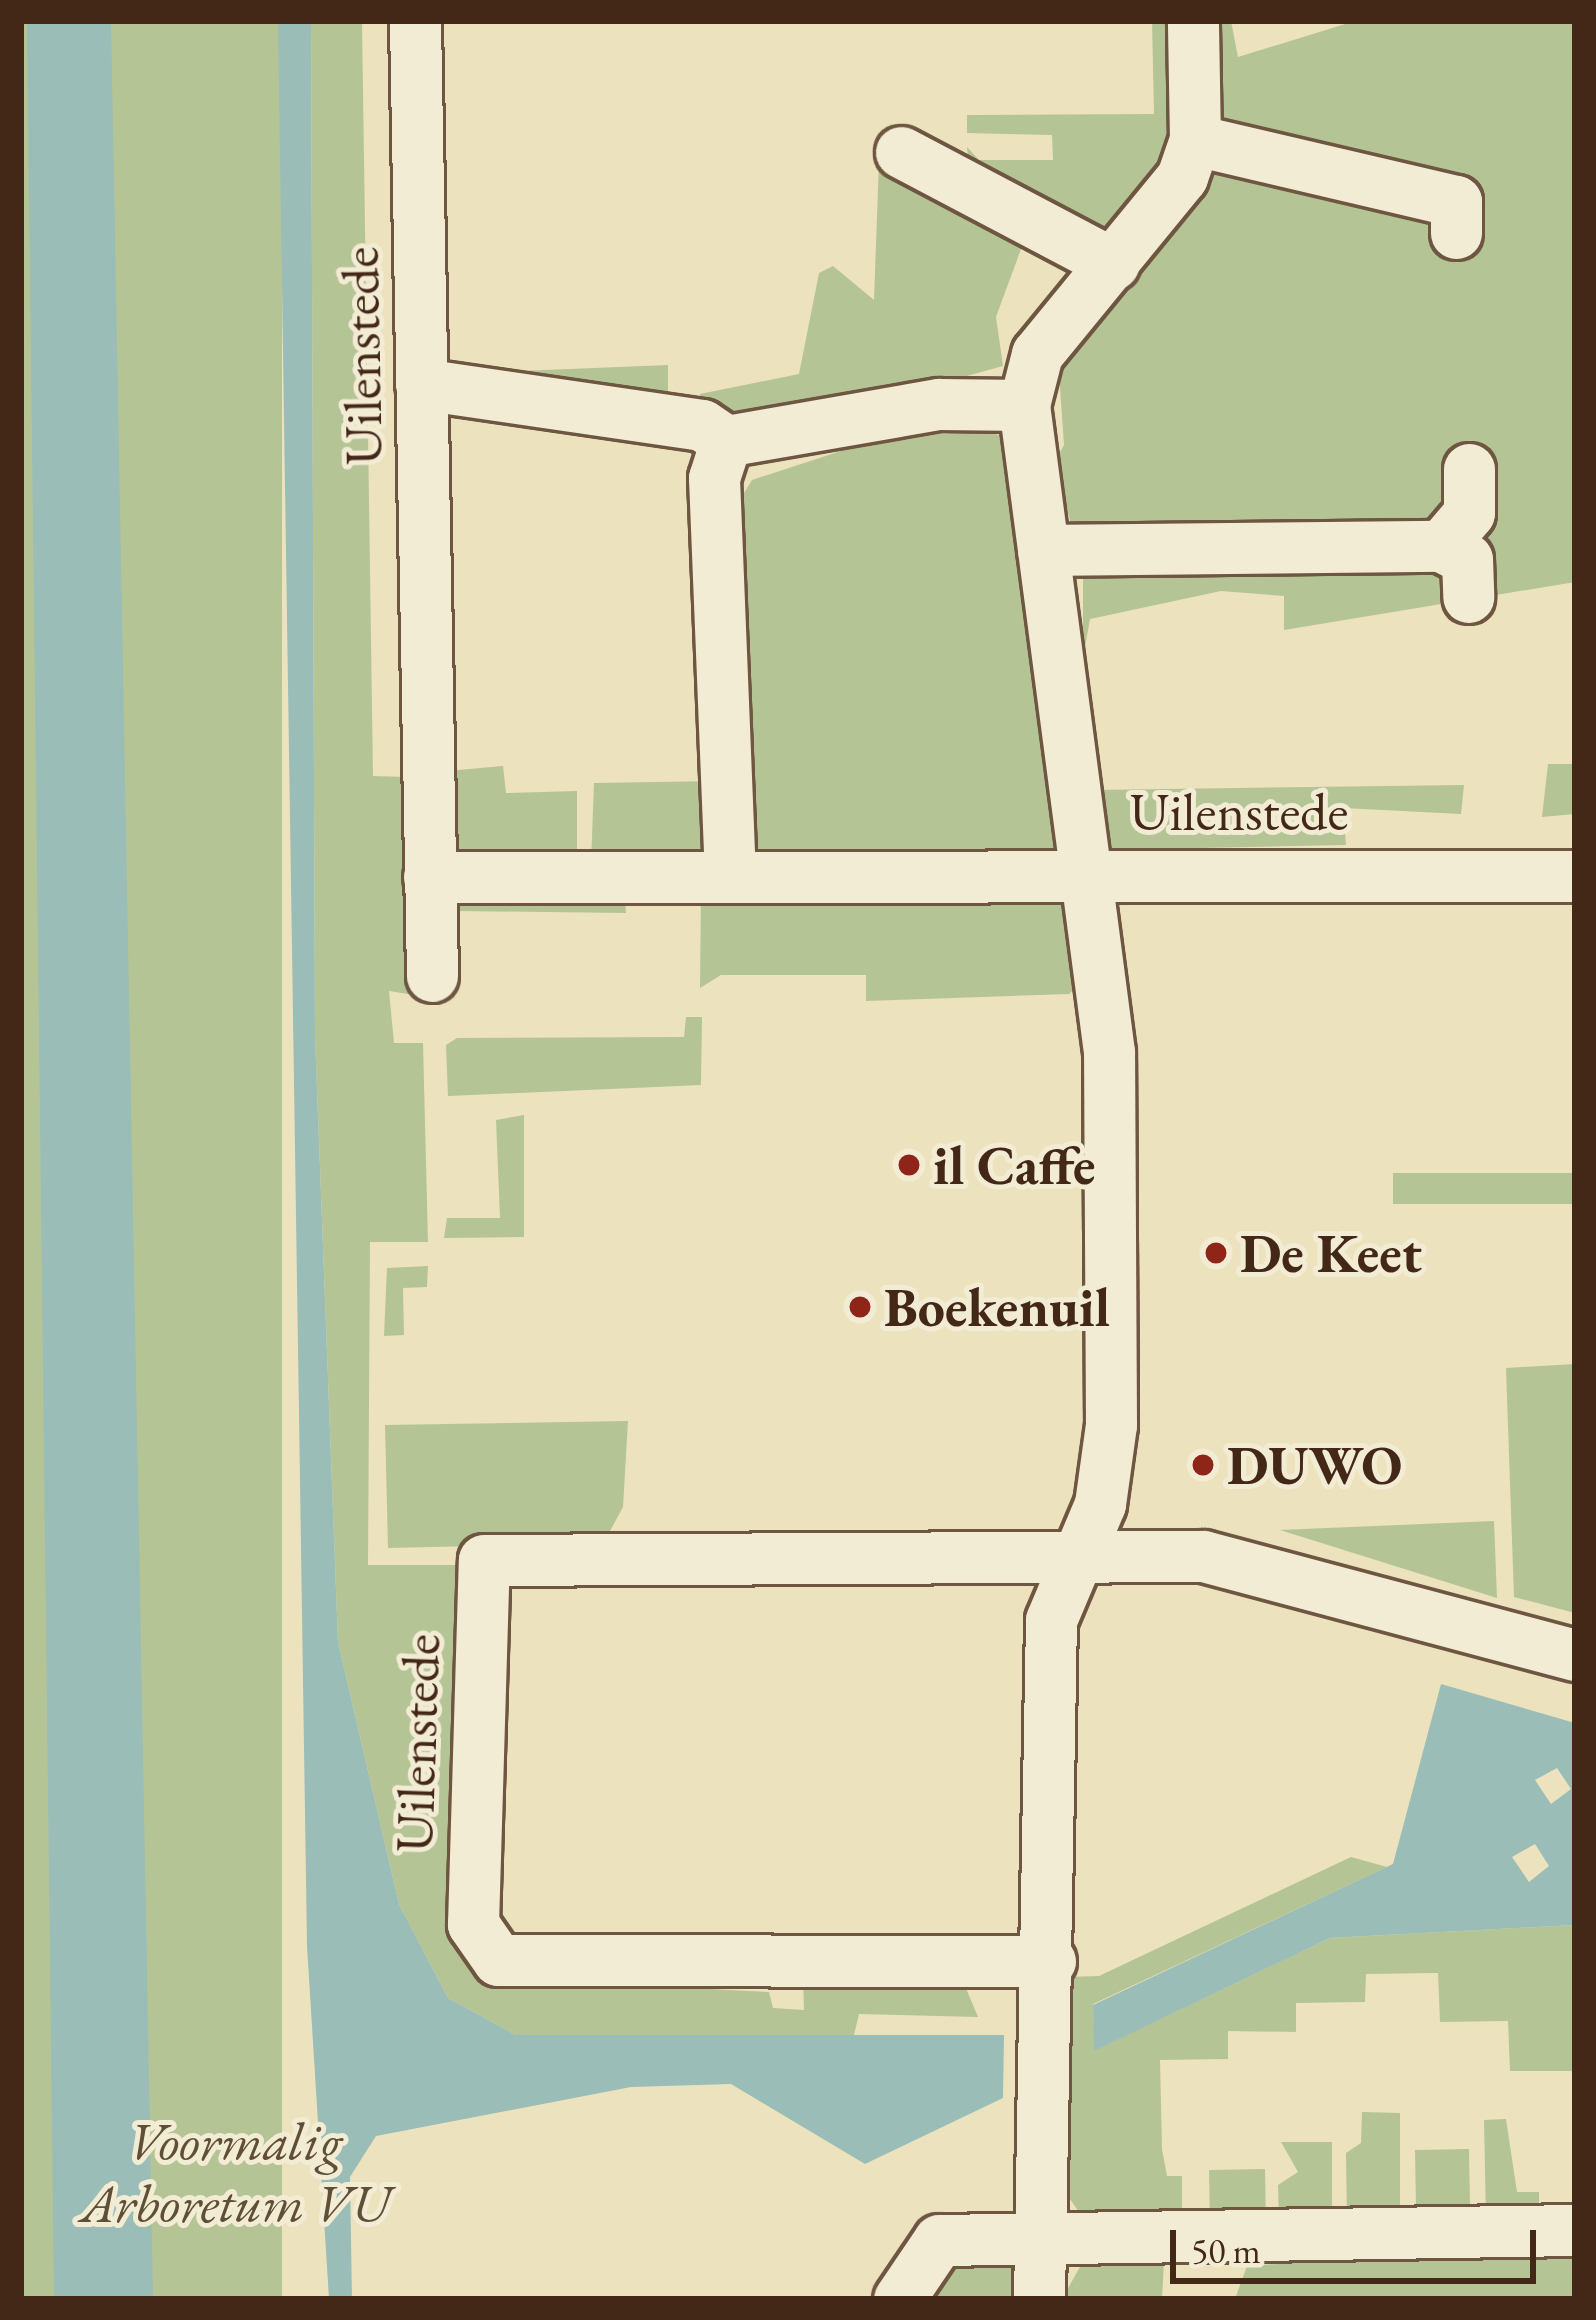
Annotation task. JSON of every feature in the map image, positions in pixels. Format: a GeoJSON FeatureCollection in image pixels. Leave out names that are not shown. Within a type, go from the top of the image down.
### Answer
{"type":"FeatureCollection","features":[{"type":"Feature","properties":{"kind":"street","name":"Uilenstede"},"geometry":{"type":"LineString","coordinates":[[415,21],[432,976]]}},
{"type":"Feature","properties":{"kind":"street"},"geometry":{"type":"LineString","coordinates":[[429,877],[1090,871],[1024,405],[1037,354],[1181,177],[1195,140],[1193,21]]}},
{"type":"Feature","properties":{"kind":"street"},"geometry":{"type":"LineString","coordinates":[[1195,140],[1456,201],[1456,233]]}},
{"type":"Feature","properties":{"kind":"street"},"geometry":{"type":"LineString","coordinates":[[901,152],[1113,264]]}},
{"type":"Feature","properties":{"kind":"street"},"geometry":{"type":"LineString","coordinates":[[421,384],[702,425],[727,441],[939,404],[1024,405]]}},
{"type":"Feature","properties":{"kind":"street"},"geometry":{"type":"LineString","coordinates":[[727,441],[715,478],[730,874]]}},
{"type":"Feature","properties":{"kind":"street"},"geometry":{"type":"LineString","coordinates":[[1441,546],[1469,513],[1469,469]]}},
{"type":"Feature","properties":{"kind":"street"},"geometry":{"type":"LineString","coordinates":[[1043,550],[1441,546],[1467,559],[1468,597]]}},
{"type":"Feature","properties":{"kind":"street","name":"Uilenstede"},"geometry":{"type":"LineString","coordinates":[[1039,2299],[1050,1961],[1052,1620],[1075,1553],[1100,1504],[1111,1426],[1109,1052],[1090,871],[1575,876]]}},
{"type":"Feature","properties":{"kind":"street","name":"Uilenstede"},"geometry":{"type":"LineString","coordinates":[[1050,1961],[497,1960],[473,1924],[484,1560],[1075,1553],[1258,1562],[1575,1655]]}},
{"type":"Feature","properties":{"kind":"street"},"geometry":{"type":"LineString","coordinates":[[899,2299],[939,2240],[1575,2230]]}},
{"type":"Feature","properties":{"kind":"green space"},"geometry":{"type":"Polygon","coordinates":[[[21,21],[31,21],[64,2299],[21,2299],[21,21]]]}},
{"type":"Feature","properties":{"kind":"green space","name":"Voormalig Arboretum VU"},"geometry":{"type":"Polygon","coordinates":[[[106,21],[282,21],[282,2299],[106,2299],[106,21]]]}},
{"type":"Feature","properties":{"kind":"green space"},"geometry":{"type":"Polygon","coordinates":[[[311,21],[362,21],[373,776],[405,777],[414,995],[389,991],[394,1043],[423,1043],[428,1242],[370,1242],[368,1565],[462,1565],[494,1978],[769,1992],[773,2008],[804,2010],[803,1975],[867,1975],[965,1986],[978,2017],[859,2014],[854,2035],[516,2035],[448,1998],[399,1904],[338,1642],[315,1036],[311,21]]]}},
{"type":"Feature","properties":{"kind":"green space"},"geometry":{"type":"Polygon","coordinates":[[[1152,21],[1172,21],[1171,150],[1100,241],[969,168],[967,147],[979,160],[1053,160],[1052,135],[967,133],[967,115],[1154,114],[1152,21]]]}},
{"type":"Feature","properties":{"kind":"green space"},"geometry":{"type":"Polygon","coordinates":[[[1213,21],[1231,21],[1238,57],[1355,21],[1575,21],[1575,582],[1284,630],[1284,596],[1221,591],[1090,619],[1083,658],[1083,572],[1055,461],[1064,445],[1058,358],[1219,162],[1213,21]]]}},
{"type":"Feature","properties":{"kind":"green space"},"geometry":{"type":"Polygon","coordinates":[[[879,161],[1045,238],[1021,249],[996,317],[1003,366],[815,418],[699,409],[700,394],[799,374],[819,273],[833,266],[874,300],[879,161]]]}},
{"type":"Feature","properties":{"kind":"green space"},"geometry":{"type":"Polygon","coordinates":[[[668,365],[668,404],[494,372],[668,365]]]}},
{"type":"Feature","properties":{"kind":"green space"},"geometry":{"type":"Polygon","coordinates":[[[936,420],[1016,439],[1067,856],[759,865],[744,845],[735,508],[752,480],[936,420]]]}},
{"type":"Feature","properties":{"kind":"green space"},"geometry":{"type":"Polygon","coordinates":[[[1548,764],[1575,764],[1575,814],[1542,817],[1548,764]]]}},
{"type":"Feature","properties":{"kind":"green space"},"geometry":{"type":"Polygon","coordinates":[[[503,766],[506,793],[577,791],[577,862],[479,864],[449,849],[447,771],[503,766]]]}},
{"type":"Feature","properties":{"kind":"green space"},"geometry":{"type":"Polygon","coordinates":[[[718,781],[718,853],[591,864],[594,783],[718,781]]]}},
{"type":"Feature","properties":{"kind":"green space"},"geometry":{"type":"Polygon","coordinates":[[[1464,785],[1461,814],[1343,808],[1346,845],[1107,850],[1094,790],[1464,785]]]}},
{"type":"Feature","properties":{"kind":"green space"},"geometry":{"type":"Polygon","coordinates":[[[1060,884],[1085,978],[1069,994],[866,1001],[866,975],[721,975],[700,988],[701,889],[1060,884]]]}},
{"type":"Feature","properties":{"kind":"green space"},"geometry":{"type":"Polygon","coordinates":[[[624,889],[626,913],[455,911],[467,892],[624,889]]]}},
{"type":"Feature","properties":{"kind":"green space"},"geometry":{"type":"Polygon","coordinates":[[[686,1017],[702,1017],[701,1085],[448,1096],[446,1045],[457,1038],[684,1037],[686,1017]]]}},
{"type":"Feature","properties":{"kind":"green space"},"geometry":{"type":"Polygon","coordinates":[[[524,1115],[524,1237],[444,1238],[447,1218],[500,1218],[496,1120],[524,1115]]]}},
{"type":"Feature","properties":{"kind":"green space"},"geometry":{"type":"Polygon","coordinates":[[[1393,1173],[1575,1173],[1575,1204],[1393,1204],[1393,1173]]]}},
{"type":"Feature","properties":{"kind":"green space"},"geometry":{"type":"Polygon","coordinates":[[[428,1266],[427,1287],[403,1288],[404,1335],[384,1336],[387,1268],[428,1266]]]}},
{"type":"Feature","properties":{"kind":"green space"},"geometry":{"type":"Polygon","coordinates":[[[1575,1364],[1575,1613],[1514,1597],[1506,1368],[1575,1364]]]}},
{"type":"Feature","properties":{"kind":"green space"},"geometry":{"type":"Polygon","coordinates":[[[628,1421],[623,1507],[610,1531],[560,1544],[388,1548],[385,1425],[628,1421]]]}},
{"type":"Feature","properties":{"kind":"green space"},"geometry":{"type":"Polygon","coordinates":[[[1494,1521],[1497,1598],[1280,1530],[1494,1521]]]}},
{"type":"Feature","properties":{"kind":"green space"},"geometry":{"type":"Polygon","coordinates":[[[1351,1857],[1387,1867],[1093,2004],[1095,2050],[1330,1938],[1575,1925],[1575,2071],[1510,2071],[1508,2021],[1440,2022],[1438,1973],[1366,1974],[1365,2002],[1296,2003],[1296,2032],[1228,2031],[1228,2059],[1160,2060],[1162,2149],[1167,2176],[1182,2176],[1182,2222],[1079,2212],[1063,2189],[1066,1977],[1099,1976],[1351,1857]]]}},
{"type":"Feature","properties":{"kind":"green space"},"geometry":{"type":"Polygon","coordinates":[[[1362,2112],[1400,2113],[1400,2220],[1347,2221],[1346,2153],[1361,2143],[1362,2112]]]}},
{"type":"Feature","properties":{"kind":"green space"},"geometry":{"type":"Polygon","coordinates":[[[1506,2119],[1517,2192],[1539,2192],[1539,2218],[1486,2219],[1484,2120],[1506,2119]]]}},
{"type":"Feature","properties":{"kind":"green space"},"geometry":{"type":"Polygon","coordinates":[[[1281,2142],[1332,2142],[1332,2221],[1279,2221],[1278,2185],[1298,2172],[1281,2142]]]}},
{"type":"Feature","properties":{"kind":"green space"},"geometry":{"type":"Polygon","coordinates":[[[1469,2149],[1470,2218],[1416,2219],[1415,2150],[1469,2149]]]}},
{"type":"Feature","properties":{"kind":"green space"},"geometry":{"type":"Polygon","coordinates":[[[1265,2169],[1266,2221],[1210,2222],[1209,2170],[1265,2169]]]}},
{"type":"Feature","properties":{"kind":"green space"},"geometry":{"type":"Polygon","coordinates":[[[1165,2243],[1162,2299],[1062,2299],[1090,2249],[1165,2243]]]}},
{"type":"Feature","properties":{"kind":"green space"},"geometry":{"type":"Polygon","coordinates":[[[1575,2243],[1575,2299],[1235,2299],[1247,2266],[1276,2264],[1279,2244],[1575,2243]]]}},
{"type":"Feature","properties":{"kind":"green space"},"geometry":{"type":"Polygon","coordinates":[[[969,2250],[1018,2268],[1017,2299],[917,2299],[969,2250]]]}},
{"type":"Feature","properties":{"kind":"water"},"geometry":{"type":"Polygon","coordinates":[[[27,21],[111,21],[153,2299],[54,2299],[27,21]]]}},
{"type":"Feature","properties":{"kind":"water"},"geometry":{"type":"Polygon","coordinates":[[[278,21],[311,21],[315,1036],[338,1642],[399,1904],[448,1998],[516,2035],[1004,2035],[1003,2098],[865,2164],[731,2084],[631,2087],[376,2136],[350,2177],[352,2299],[329,2299],[307,1946],[278,21]]]}},
{"type":"Feature","properties":{"kind":"water"},"geometry":{"type":"Polygon","coordinates":[[[1441,1684],[1575,1723],[1575,1925],[1330,1938],[1094,2051],[1093,2005],[1393,1864],[1441,1684]],[[1557,1768],[1535,1780],[1551,1804],[1571,1789],[1557,1768]],[[1535,1844],[1512,1857],[1529,1882],[1549,1866],[1535,1844]]]}},
{"type":"Feature","properties":{"kind":"place","name":"il Caffe"},"geometry":{"type":"Point","coordinates":[909,1165]}},
{"type":"Feature","properties":{"kind":"place","name":"De Keet"},"geometry":{"type":"Point","coordinates":[1216,1253]}},
{"type":"Feature","properties":{"kind":"place","name":"Boekenuil"},"geometry":{"type":"Point","coordinates":[860,1307]}},
{"type":"Feature","properties":{"kind":"place","name":"DUWO"},"geometry":{"type":"Point","coordinates":[1203,1465]}}]}
